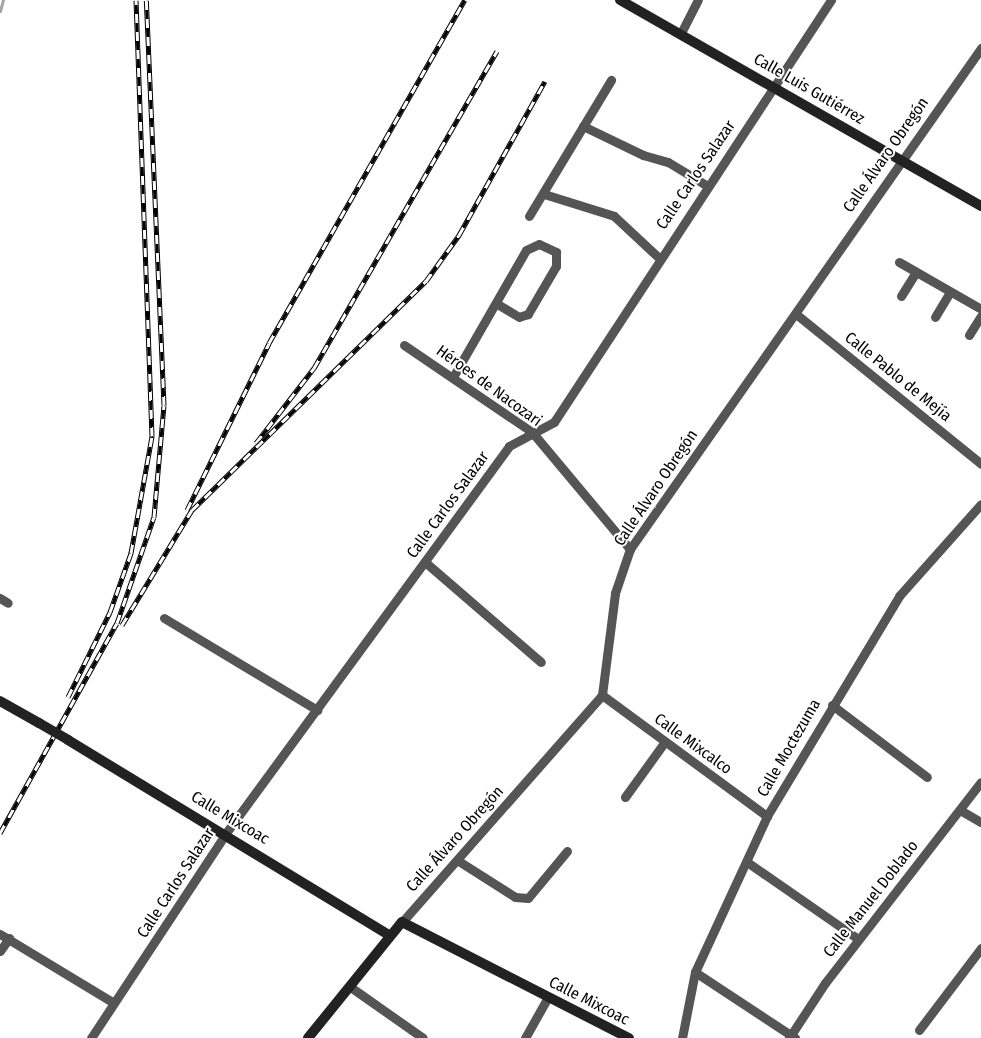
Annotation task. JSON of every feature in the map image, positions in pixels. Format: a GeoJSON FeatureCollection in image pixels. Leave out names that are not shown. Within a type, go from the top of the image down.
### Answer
{"type":"FeatureCollection","features":[{"type":"Feature","properties":{"kind":"street","name":"Calle Luis Gutiérrez"},"geometry":{"type":"LineString","coordinates":[[620,0],[901,158],[981,206]]}},
{"type":"Feature","properties":{"kind":"street"},"geometry":{"type":"LineString","coordinates":[[681,33],[698,0]]}},
{"type":"Feature","properties":{"kind":"street","name":"Calle Carlos Salazar"},"geometry":{"type":"LineString","coordinates":[[91,1038],[226,833],[509,446],[532,432],[554,422],[706,185],[775,87],[831,0]]}},
{"type":"Feature","properties":{"kind":"street","name":"Calle Álvaro Obregón"},"geometry":{"type":"LineString","coordinates":[[308,1038],[389,934],[402,922],[602,695],[615,593],[630,549],[796,314],[901,158],[981,48]]}},
{"type":"Feature","properties":{"kind":"street"},"geometry":{"type":"LineString","coordinates":[[529,216],[611,80]]}},
{"type":"Feature","properties":{"kind":"street"},"geometry":{"type":"LineString","coordinates":[[583,126],[643,155],[668,162],[706,185]]}},
{"type":"Feature","properties":{"kind":"street"},"geometry":{"type":"LineString","coordinates":[[544,194],[614,216],[659,258]]}},
{"type":"Feature","properties":{"kind":"street"},"geometry":{"type":"LineString","coordinates":[[453,377],[497,304],[526,250],[532,245],[546,245],[556,252],[556,266],[528,314],[519,317],[497,304]]}},
{"type":"Feature","properties":{"kind":"street"},"geometry":{"type":"LineString","coordinates":[[899,262],[981,309]]}},
{"type":"Feature","properties":{"kind":"street"},"geometry":{"type":"LineString","coordinates":[[901,296],[916,272]]}},
{"type":"Feature","properties":{"kind":"street"},"geometry":{"type":"LineString","coordinates":[[934,316],[950,292]]}},
{"type":"Feature","properties":{"kind":"street","name":"Calle Pablo de Mejía"},"geometry":{"type":"LineString","coordinates":[[796,314],[981,464]]}},
{"type":"Feature","properties":{"kind":"street"},"geometry":{"type":"LineString","coordinates":[[969,335],[981,316]]}},
{"type":"Feature","properties":{"kind":"street","name":"Héroes de Nacozari"},"geometry":{"type":"LineString","coordinates":[[404,345],[532,432],[630,549]]}},
{"type":"Feature","properties":{"kind":"street","name":"Calle Moctezuma"},"geometry":{"type":"LineString","coordinates":[[682,1038],[695,972],[767,816],[899,596],[981,504]]}},
{"type":"Feature","properties":{"kind":"street"},"geometry":{"type":"LineString","coordinates":[[425,562],[541,662]]}},
{"type":"Feature","properties":{"kind":"street"},"geometry":{"type":"LineString","coordinates":[[164,618],[317,710]]}},
{"type":"Feature","properties":{"kind":"street","name":"Calle Mixcalco"},"geometry":{"type":"LineString","coordinates":[[602,695],[664,743],[767,816]]}},
{"type":"Feature","properties":{"kind":"street","name":"Calle Mixcoac"},"geometry":{"type":"LineString","coordinates":[[0,701],[226,833],[389,934]]}},
{"type":"Feature","properties":{"kind":"street"},"geometry":{"type":"LineString","coordinates":[[832,705],[927,777]]}},
{"type":"Feature","properties":{"kind":"street"},"geometry":{"type":"LineString","coordinates":[[625,797],[664,743]]}},
{"type":"Feature","properties":{"kind":"street","name":"Calle Manuel Doblado"},"geometry":{"type":"LineString","coordinates":[[792,1037],[858,939],[981,782]]}},
{"type":"Feature","properties":{"kind":"street"},"geometry":{"type":"LineString","coordinates":[[960,810],[981,822]]}},
{"type":"Feature","properties":{"kind":"street"},"geometry":{"type":"LineString","coordinates":[[457,860],[515,897],[528,898],[568,851]]}},
{"type":"Feature","properties":{"kind":"street"},"geometry":{"type":"LineString","coordinates":[[747,862],[858,939]]}},
{"type":"Feature","properties":{"kind":"street","name":"Calle Mixcoac"},"geometry":{"type":"LineString","coordinates":[[402,922],[629,1038]]}},
{"type":"Feature","properties":{"kind":"street"},"geometry":{"type":"LineString","coordinates":[[0,951],[4,936],[114,1003]]}},
{"type":"Feature","properties":{"kind":"street"},"geometry":{"type":"LineString","coordinates":[[919,1030],[981,948]]}},
{"type":"Feature","properties":{"kind":"street"},"geometry":{"type":"LineString","coordinates":[[695,972],[792,1037]]}},
{"type":"Feature","properties":{"kind":"street"},"geometry":{"type":"LineString","coordinates":[[349,986],[423,1038]]}},
{"type":"Feature","properties":{"kind":"street"},"geometry":{"type":"LineString","coordinates":[[524,1038],[548,997]]}},
{"type":"Feature","properties":{"kind":"waterway"},"geometry":{"type":"LineString","coordinates":[[0,11],[3,0]]}},
{"type":"Feature","properties":{"kind":"railway"},"geometry":{"type":"LineString","coordinates":[[68,697],[110,612],[131,553],[152,436],[136,0]]}},
{"type":"Feature","properties":{"kind":"railway"},"geometry":{"type":"LineString","coordinates":[[0,833],[117,623],[154,517],[164,405],[146,0]]}},
{"type":"Feature","properties":{"kind":"railway"},"geometry":{"type":"LineString","coordinates":[[187,510],[269,343],[465,0]]}},
{"type":"Feature","properties":{"kind":"railway"},"geometry":{"type":"LineString","coordinates":[[256,443],[314,368],[497,51]]}},
{"type":"Feature","properties":{"kind":"railway"},"geometry":{"type":"LineString","coordinates":[[122,625],[192,510],[426,281],[459,235],[545,81]]}}]}
